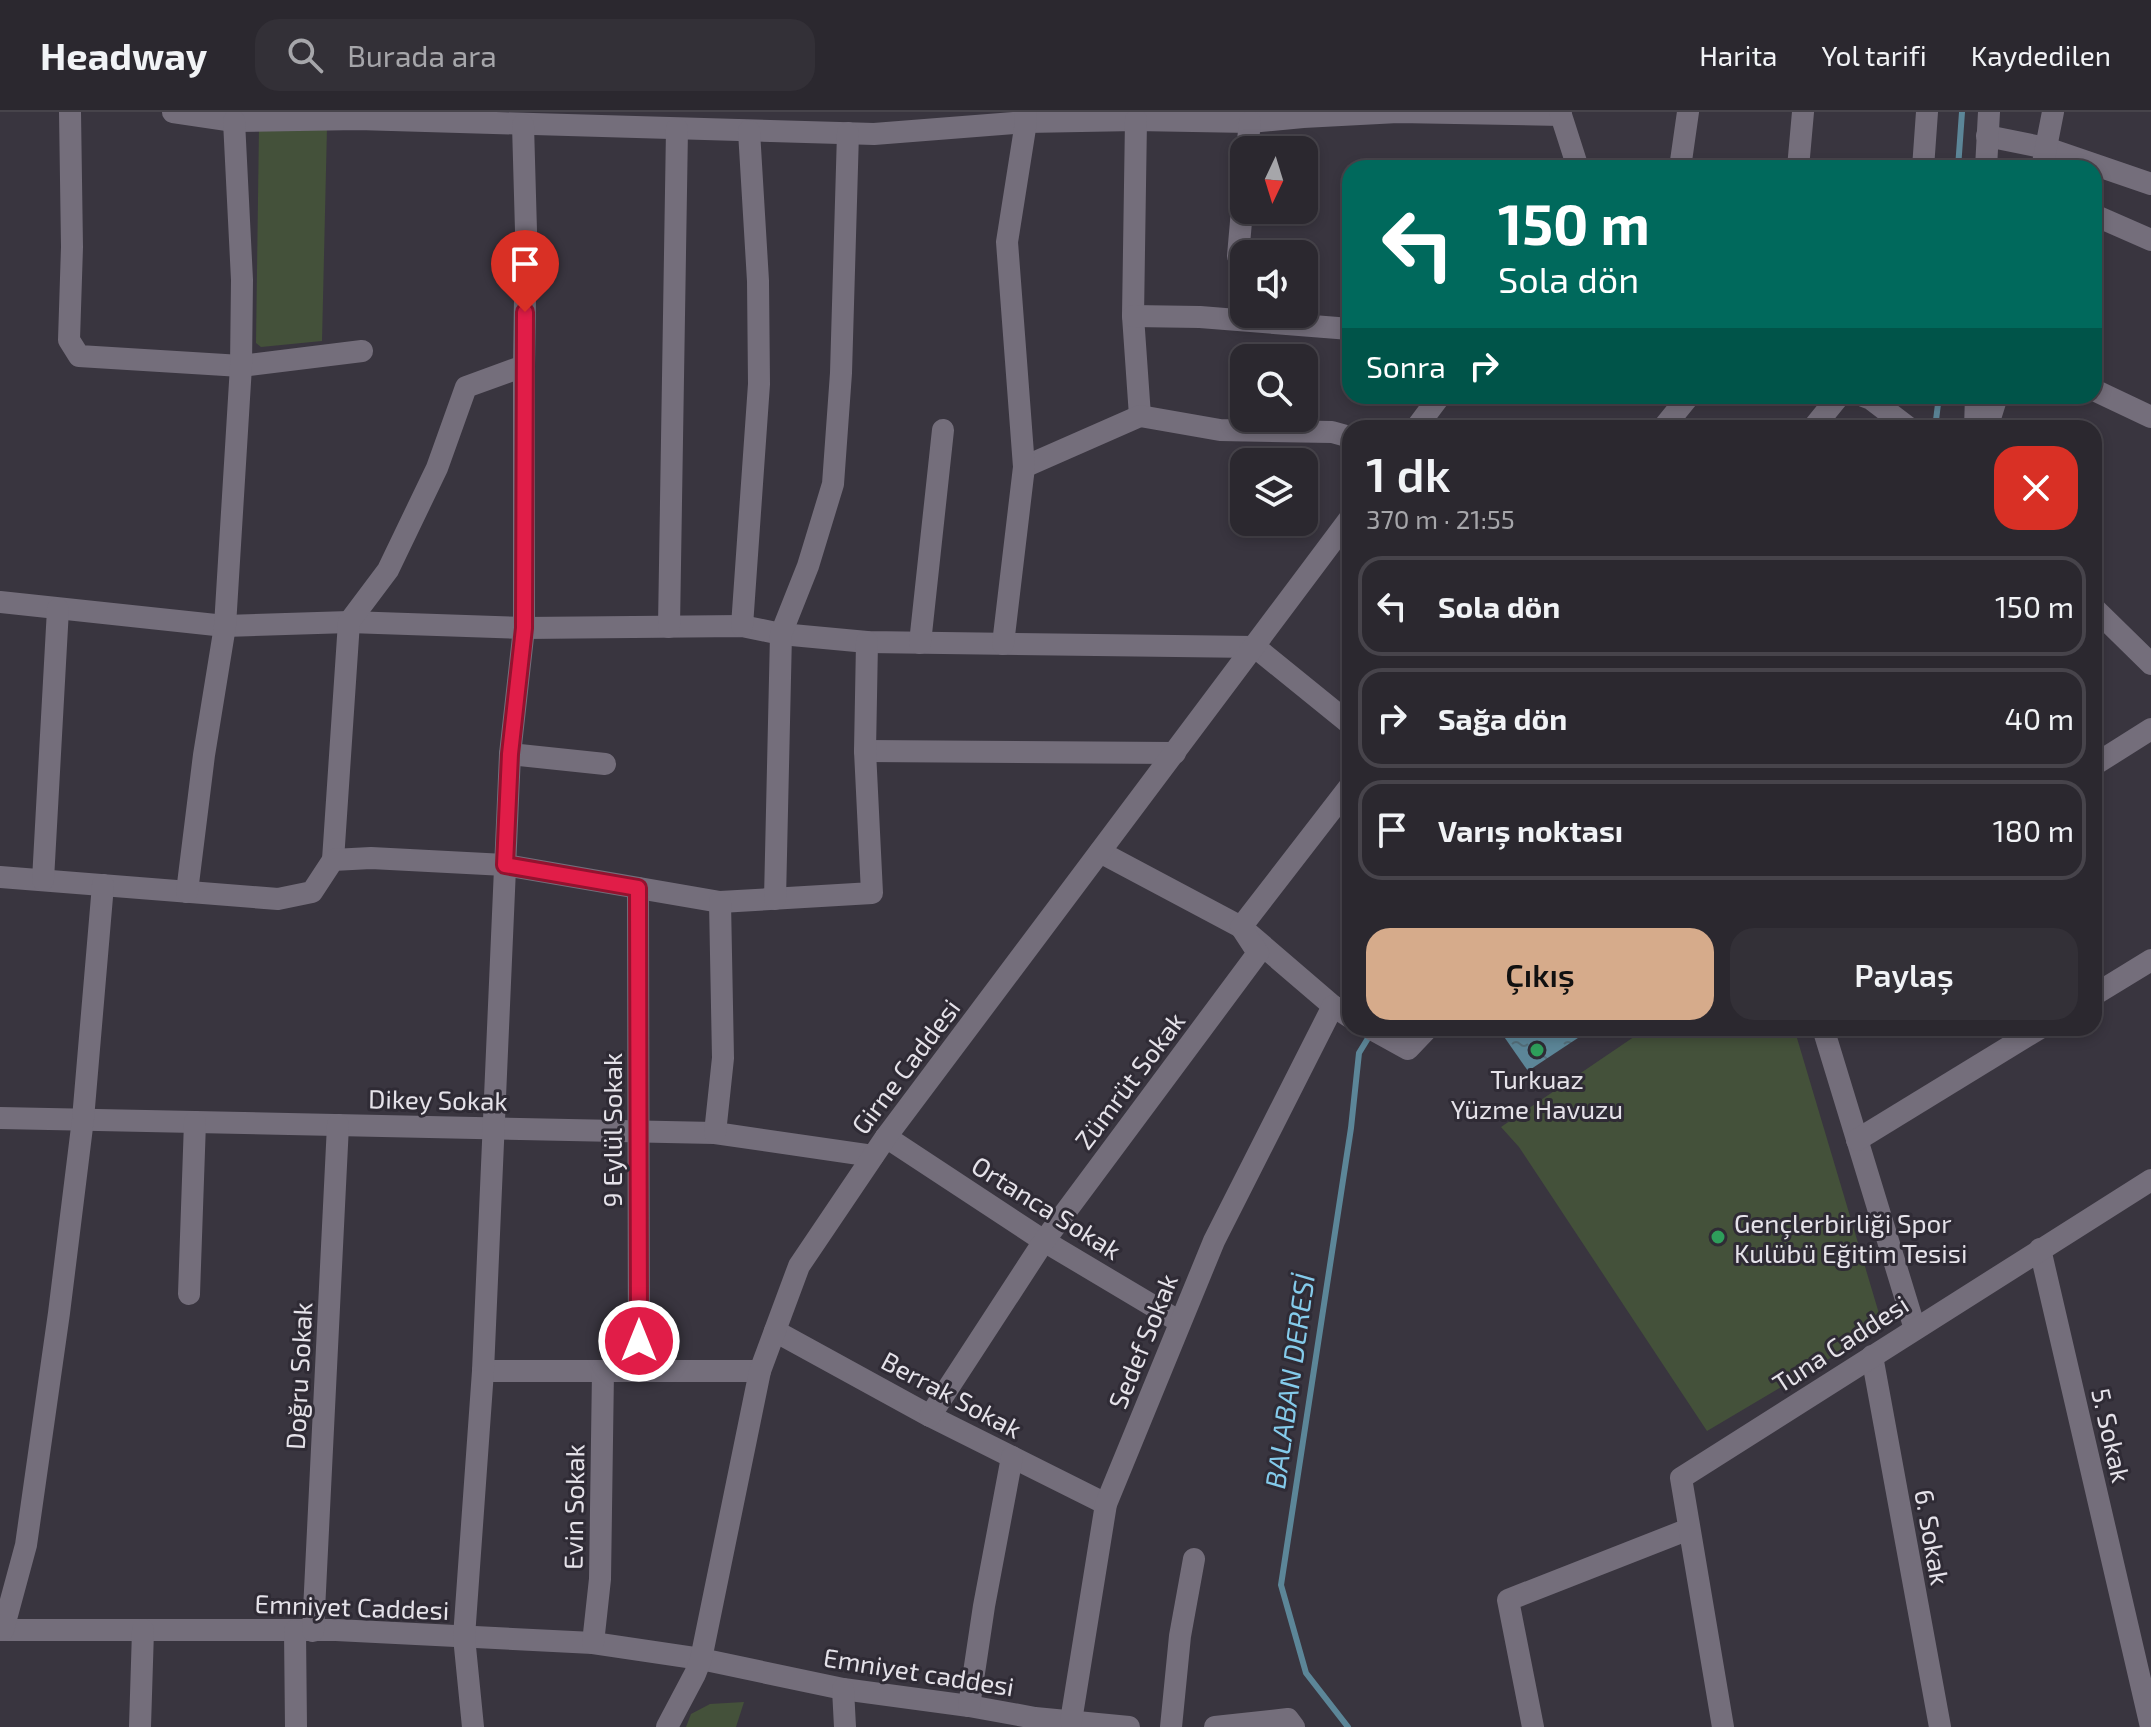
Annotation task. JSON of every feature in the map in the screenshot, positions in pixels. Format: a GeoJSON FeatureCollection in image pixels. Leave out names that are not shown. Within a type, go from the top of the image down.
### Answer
{"type":"FeatureCollection","features":[{"type":"Feature","properties":{"kind":"street"},"geometry":{"type":"LineString","coordinates":[[70,112],[72,247],[69,340],[79,356],[241,366],[362,351]]}},
{"type":"Feature","properties":{"kind":"street"},"geometry":{"type":"LineString","coordinates":[[173,112],[234,121],[358,116],[677,129],[719,121],[749,131],[848,133],[874,123],[1026,117],[1136,120],[1210,116],[1250,122],[1303,114],[1560,114],[1575,160]]}},
{"type":"Feature","properties":{"kind":"street"},"geometry":{"type":"LineString","coordinates":[[1681,160],[1688,112]]}},
{"type":"Feature","properties":{"kind":"street"},"geometry":{"type":"LineString","coordinates":[[1799,160],[1803,112]]}},
{"type":"Feature","properties":{"kind":"street"},"geometry":{"type":"LineString","coordinates":[[1924,160],[1927,112]]}},
{"type":"Feature","properties":{"kind":"street"},"geometry":{"type":"LineString","coordinates":[[1986,160],[1989,112]]}},
{"type":"Feature","properties":{"kind":"street"},"geometry":{"type":"LineString","coordinates":[[1987,136],[2044,158],[2053,112]]}},
{"type":"Feature","properties":{"kind":"street"},"geometry":{"type":"LineString","coordinates":[[1003,644],[1024,467],[1007,242],[1026,117]]}},
{"type":"Feature","properties":{"kind":"street"},"geometry":{"type":"LineString","coordinates":[[1136,120],[1133,316],[1140,416]]}},
{"type":"Feature","properties":{"kind":"street"},"geometry":{"type":"LineString","coordinates":[[187,892],[204,755],[225,626],[241,366],[242,280],[234,121]]}},
{"type":"Feature","properties":{"kind":"street"},"geometry":{"type":"LineString","coordinates":[[1248,136],[1250,122]]}},
{"type":"Feature","properties":{"kind":"street"},"geometry":{"type":"LineString","coordinates":[[473,1727],[464,1637],[483,1371],[510,754],[524,628],[526,231],[523,125]]}},
{"type":"Feature","properties":{"kind":"street"},"geometry":{"type":"LineString","coordinates":[[669,627],[677,129]]}},
{"type":"Feature","properties":{"kind":"street"},"geometry":{"type":"LineString","coordinates":[[742,626],[759,384],[758,281],[749,131]]}},
{"type":"Feature","properties":{"kind":"street"},"geometry":{"type":"LineString","coordinates":[[775,899],[781,634],[808,566],[833,484],[841,373],[848,133]]}},
{"type":"Feature","properties":{"kind":"street"},"geometry":{"type":"LineString","coordinates":[[2102,172],[2151,184]]}},
{"type":"Feature","properties":{"kind":"street"},"geometry":{"type":"LineString","coordinates":[[2102,219],[2151,240]]}},
{"type":"Feature","properties":{"kind":"street"},"geometry":{"type":"LineString","coordinates":[[1133,316],[1200,317],[1342,328]]}},
{"type":"Feature","properties":{"kind":"street"},"geometry":{"type":"LineString","coordinates":[[0,877],[278,899],[312,892],[333,860],[349,622],[388,570],[437,468],[466,387],[524,366]]}},
{"type":"Feature","properties":{"kind":"street"},"geometry":{"type":"LineString","coordinates":[[2102,394],[2151,417]]}},
{"type":"Feature","properties":{"kind":"street"},"geometry":{"type":"LineString","coordinates":[[1670,420],[1682,404]]}},
{"type":"Feature","properties":{"kind":"street"},"geometry":{"type":"LineString","coordinates":[[1820,420],[1832,404]]}},
{"type":"Feature","properties":{"kind":"street"},"geometry":{"type":"LineString","coordinates":[[1878,404],[1899,420]]}},
{"type":"Feature","properties":{"kind":"street"},"geometry":{"type":"LineString","coordinates":[[1024,467],[1140,416],[1220,430],[1342,435]]}},
{"type":"Feature","properties":{"kind":"street"},"geometry":{"type":"LineString","coordinates":[[920,643],[943,430]]}},
{"type":"Feature","properties":{"kind":"street","name":"Girne Caddesi"},"geometry":{"type":"LineString","coordinates":[[667,1727],[701,1659],[760,1371],[799,1266],[879,1146],[1342,529]]}},
{"type":"Feature","properties":{"kind":"street"},"geometry":{"type":"LineString","coordinates":[[0,602],[225,626],[349,622],[524,628],[742,626],[781,634],[867,642],[1255,647],[1342,717]]}},
{"type":"Feature","properties":{"kind":"street"},"geometry":{"type":"LineString","coordinates":[[43,880],[58,609]]}},
{"type":"Feature","properties":{"kind":"street"},"geometry":{"type":"LineString","coordinates":[[2102,616],[2151,664]]}},
{"type":"Feature","properties":{"kind":"street"},"geometry":{"type":"LineString","coordinates":[[333,860],[371,858],[505,865],[720,902],[872,893],[865,751],[867,642]]}},
{"type":"Feature","properties":{"kind":"street"},"geometry":{"type":"LineString","coordinates":[[2102,760],[2151,729]]}},
{"type":"Feature","properties":{"kind":"street"},"geometry":{"type":"LineString","coordinates":[[865,751],[1175,753]]}},
{"type":"Feature","properties":{"kind":"street"},"geometry":{"type":"LineString","coordinates":[[510,754],[605,764]]}},
{"type":"Feature","properties":{"kind":"street"},"geometry":{"type":"LineString","coordinates":[[1241,927],[1342,796]]}},
{"type":"Feature","properties":{"kind":"street"},"geometry":{"type":"LineString","coordinates":[[1100,852],[1241,927],[1342,1012]]}},
{"type":"Feature","properties":{"kind":"street"},"geometry":{"type":"LineString","coordinates":[[2,1630],[26,1545],[59,1313],[83,1119],[103,885]]}},
{"type":"Feature","properties":{"kind":"street","name":"9 Eylül Sokak"},"geometry":{"type":"LineString","coordinates":[[638,888],[639,1371]]}},
{"type":"Feature","properties":{"kind":"street"},"geometry":{"type":"LineString","coordinates":[[715,1133],[723,1058],[720,902]]}},
{"type":"Feature","properties":{"kind":"street","name":"Zümrüt Sokak"},"geometry":{"type":"LineString","coordinates":[[930,1416],[1044,1241],[1258,953],[1241,927]]}},
{"type":"Feature","properties":{"kind":"street"},"geometry":{"type":"LineString","coordinates":[[2102,990],[2151,960]]}},
{"type":"Feature","properties":{"kind":"street","name":"Sedef Sokak"},"geometry":{"type":"LineString","coordinates":[[1071,1721],[1106,1504],[1214,1241],[1342,1012]]}},
{"type":"Feature","properties":{"kind":"street"},"geometry":{"type":"LineString","coordinates":[[1385,1036],[1408,1049],[1420,1036]]}},
{"type":"Feature","properties":{"kind":"street"},"geometry":{"type":"LineString","coordinates":[[1825,1036],[1915,1329]]}},
{"type":"Feature","properties":{"kind":"street"},"geometry":{"type":"LineString","coordinates":[[1857,1140],[2027,1036]]}},
{"type":"Feature","properties":{"kind":"street","name":"Dikey Sokak"},"geometry":{"type":"LineString","coordinates":[[0,1118],[715,1133],[879,1146]]}},
{"type":"Feature","properties":{"kind":"street"},"geometry":{"type":"LineString","coordinates":[[189,1294],[195,1122]]}},
{"type":"Feature","properties":{"kind":"street","name":"Doğru Sokak"},"geometry":{"type":"LineString","coordinates":[[296,1727],[338,1125]]}},
{"type":"Feature","properties":{"kind":"street","name":"Ortanca Sokak"},"geometry":{"type":"LineString","coordinates":[[879,1146],[1180,1322]]}},
{"type":"Feature","properties":{"kind":"street","name":"Tuna Caddesi"},"geometry":{"type":"LineString","coordinates":[[1689,1529],[1681,1478],[2151,1180]]}},
{"type":"Feature","properties":{"kind":"street","name":"5. Sokak"},"geometry":{"type":"LineString","coordinates":[[2040,1249],[2151,1727]]}},
{"type":"Feature","properties":{"kind":"street","name":"Berrak Sokak"},"geometry":{"type":"LineString","coordinates":[[775,1331],[930,1416],[1106,1504]]}},
{"type":"Feature","properties":{"kind":"street","name":"6. Sokak"},"geometry":{"type":"LineString","coordinates":[[1872,1356],[1940,1727]]}},
{"type":"Feature","properties":{"kind":"street"},"geometry":{"type":"LineString","coordinates":[[483,1371],[760,1371]]}},
{"type":"Feature","properties":{"kind":"street","name":"Evin Sokak"},"geometry":{"type":"LineString","coordinates":[[593,1643],[600,1579],[603,1371]]}},
{"type":"Feature","properties":{"kind":"street"},"geometry":{"type":"LineString","coordinates":[[969,1706],[1012,1457]]}},
{"type":"Feature","properties":{"kind":"street"},"geometry":{"type":"LineString","coordinates":[[1533,1727],[1508,1600],[1689,1529],[1723,1727]]}},
{"type":"Feature","properties":{"kind":"street"},"geometry":{"type":"LineString","coordinates":[[1171,1727],[1180,1636],[1194,1559]]}},
{"type":"Feature","properties":{"kind":"street","name":"Emniyet Caddesi"},"geometry":{"type":"LineString","coordinates":[[2,1630],[304,1631],[464,1637],[593,1643],[701,1659]]}},
{"type":"Feature","properties":{"kind":"street"},"geometry":{"type":"LineString","coordinates":[[140,1727],[143,1630]]}},
{"type":"Feature","properties":{"kind":"street","name":"Emniyet caddesi"},"geometry":{"type":"LineString","coordinates":[[701,1659],[843,1689],[969,1706],[1035,1723],[1071,1721],[1129,1727]]}},
{"type":"Feature","properties":{"kind":"street"},"geometry":{"type":"LineString","coordinates":[[843,1689],[845,1727]]}},
{"type":"Feature","properties":{"kind":"street"},"geometry":{"type":"LineString","coordinates":[[1215,1727],[1291,1723]]}},
{"type":"Feature","properties":{"kind":"green space"},"geometry":{"type":"Polygon","coordinates":[[[259,127],[327,127],[322,341],[261,347],[256,343],[259,127]]]}},
{"type":"Feature","properties":{"kind":"green space","name":"Gençlerbirliği Spor Kulübü Eğitim Tesisi"},"geometry":{"type":"Polygon","coordinates":[[[1635,1036],[1796,1036],[1883,1327],[1707,1431],[1519,1147],[1501,1127],[1635,1036]]]}},
{"type":"Feature","properties":{"kind":"green space"},"geometry":{"type":"Polygon","coordinates":[[[744,1702],[736,1727],[686,1727],[691,1714],[710,1704],[744,1702]]]}},
{"type":"Feature","properties":{"kind":"water","name":"Turkuaz Yüzme Havuzu"},"geometry":{"type":"Polygon","coordinates":[[[1504,1036],[1581,1036],[1528,1071],[1504,1036]]]}},
{"type":"Feature","properties":{"kind":"waterway","name":"BALABAN DERESİ"},"geometry":{"type":"LineString","coordinates":[[1959,160],[1962,112]]}},
{"type":"Feature","properties":{"kind":"waterway","name":"BALABAN DERESİ"},"geometry":{"type":"LineString","coordinates":[[1936,420],[1938,404]]}},
{"type":"Feature","properties":{"kind":"waterway","name":"BALABAN DERESİ"},"geometry":{"type":"LineString","coordinates":[[1348,1727],[1306,1673],[1281,1585],[1351,1128],[1359,1053],[1369,1036]]}},
{"type":"Feature","properties":{"kind":"place","name":"Turkuaz Yüzme Havuzu"},"geometry":{"type":"Point","coordinates":[1537,1050]}},
{"type":"Feature","properties":{"kind":"place","name":"Gençlerbirliği Spor Kulübü Eğitim Tesisi"},"geometry":{"type":"Point","coordinates":[1718,1237]}},
{"type":"Feature","properties":{"kind":"route"},"geometry":{"type":"LineString","coordinates":[[525,312],[524,628],[510,754],[505,865],[638,888],[639,1341]]}}]}
